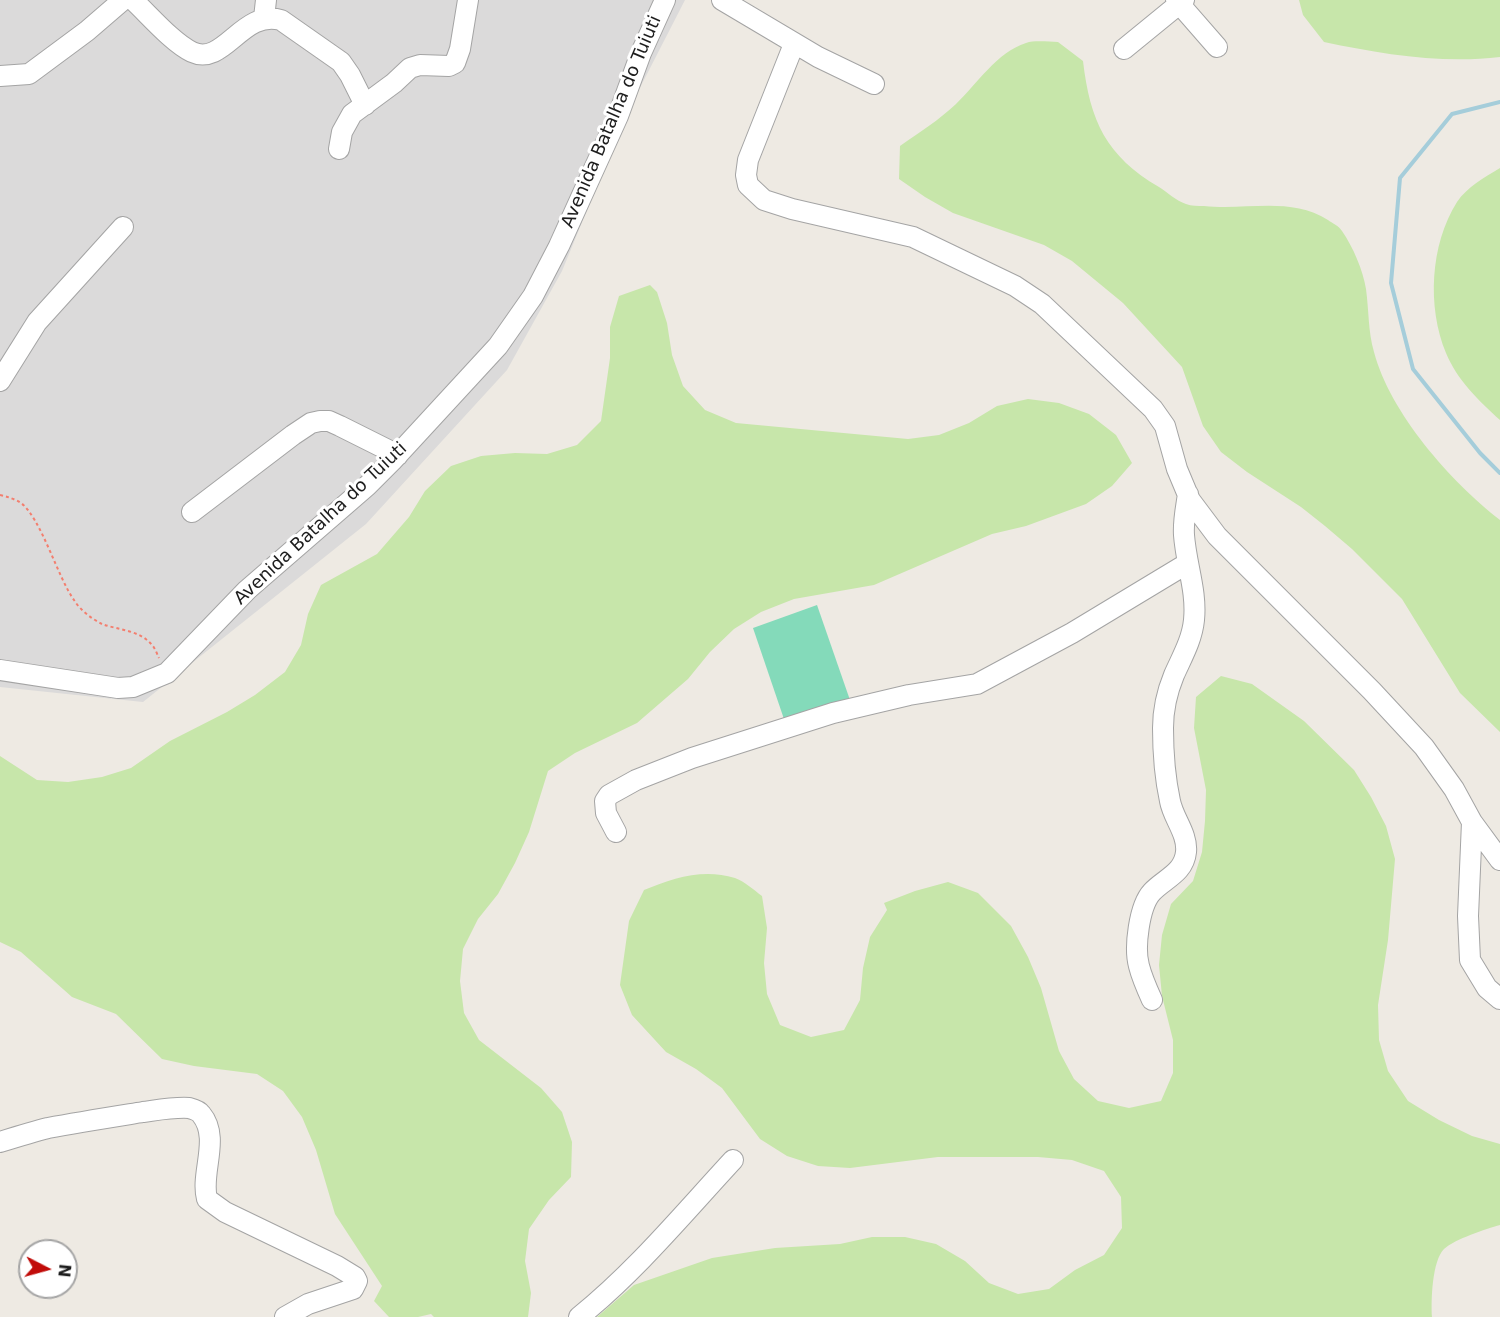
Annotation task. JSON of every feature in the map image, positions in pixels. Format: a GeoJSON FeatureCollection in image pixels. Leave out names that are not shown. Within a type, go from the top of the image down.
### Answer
{"type":"FeatureCollection","features":[{"type":"Feature","properties":{"kind":"street"},"geometry":{"type":"LineString","coordinates":[[0,76],[29,74],[87,31],[123,0]]}},
{"type":"Feature","properties":{"kind":"street"},"geometry":{"type":"LineString","coordinates":[[133,0],[181,45],[200,54],[216,51],[255,21],[265,9],[272,17],[288,23],[341,62],[365,105]]}},
{"type":"Feature","properties":{"kind":"street"},"geometry":{"type":"LineString","coordinates":[[339,149],[342,132],[352,114],[414,66],[449,66],[455,63],[460,49],[468,0]]}},
{"type":"Feature","properties":{"kind":"street","name":"Avenida Batalha do Tuiuti"},"geometry":{"type":"LineString","coordinates":[[0,669],[118,688],[133,687],[166,673],[247,590],[367,486],[398,455],[498,346],[533,296],[590,180],[665,0]]}},
{"type":"Feature","properties":{"kind":"street"},"geometry":{"type":"LineString","coordinates":[[722,0],[794,44],[874,84]]}},
{"type":"Feature","properties":{"kind":"street"},"geometry":{"type":"LineString","coordinates":[[1124,49],[1180,1],[1217,47]]}},
{"type":"Feature","properties":{"kind":"street"},"geometry":{"type":"LineString","coordinates":[[794,44],[748,160],[746,175],[748,185],[753,191],[764,200],[792,209],[913,237],[1015,286],[1042,304],[1153,409],[1165,426],[1177,469],[1202,517],[1217,536],[1372,691],[1424,747],[1454,789],[1472,822],[1500,860]]}},
{"type":"Feature","properties":{"kind":"street"},"geometry":{"type":"LineString","coordinates":[[0,381],[37,322],[123,227]]}},
{"type":"Feature","properties":{"kind":"street"},"geometry":{"type":"LineString","coordinates":[[192,512],[293,435],[320,420],[329,421],[398,455]]}},
{"type":"Feature","properties":{"kind":"street"},"geometry":{"type":"LineString","coordinates":[[1152,1000],[1138,964],[1137,945],[1142,913],[1146,900],[1153,891],[1174,875],[1184,863],[1187,850],[1182,829],[1170,802],[1163,727],[1166,701],[1173,678],[1192,635],[1195,603],[1184,521],[1188,494]]}},
{"type":"Feature","properties":{"kind":"street"},"geometry":{"type":"LineString","coordinates":[[616,832],[606,813],[605,801],[609,795],[636,780],[692,758],[833,713],[909,695],[977,684],[1072,633],[1188,564]]}},
{"type":"Feature","properties":{"kind":"street"},"geometry":{"type":"LineString","coordinates":[[1472,822],[1468,916],[1470,960],[1487,988],[1500,999]]}},
{"type":"Feature","properties":{"kind":"street"},"geometry":{"type":"LineString","coordinates":[[0,1142],[46,1128],[120,1116],[165,1109],[189,1108],[197,1111],[208,1127],[210,1163],[206,1182],[207,1199],[225,1212],[350,1273],[357,1281],[353,1289],[308,1304],[285,1317]]}},
{"type":"Feature","properties":{"kind":"street"},"geometry":{"type":"LineString","coordinates":[[579,1317],[657,1242],[733,1160]]}},
{"type":"Feature","properties":{"kind":"path"},"geometry":{"type":"LineString","coordinates":[[0,495],[23,504],[33,518],[74,601],[90,617],[103,624],[132,632],[152,645],[166,673]]}},
{"type":"Feature","properties":{"kind":"shaded area"},"geometry":{"type":"Polygon","coordinates":[[[0,0],[685,0],[627,113],[562,271],[507,370],[366,524],[143,702],[0,687],[0,0]]]}},
{"type":"Feature","properties":{"kind":"green space"},"geometry":{"type":"Polygon","coordinates":[[[1299,0],[1500,0],[1500,57],[1456,59],[1412,57],[1324,42],[1303,15],[1299,0]]]}},
{"type":"Feature","properties":{"kind":"green space"},"geometry":{"type":"Polygon","coordinates":[[[1058,42],[1083,61],[1090,102],[1104,135],[1114,149],[1126,163],[1175,199],[1195,206],[1298,208],[1328,220],[1346,237],[1365,282],[1374,352],[1394,399],[1408,422],[1443,466],[1500,520],[1500,732],[1460,693],[1402,599],[1352,549],[1325,526],[1221,452],[1203,426],[1182,367],[1123,303],[1072,261],[1044,245],[953,213],[899,179],[900,146],[950,110],[997,61],[1016,47],[1026,43],[1058,42]]]}},
{"type":"Feature","properties":{"kind":"green space"},"geometry":{"type":"Polygon","coordinates":[[[1500,168],[1500,420],[1469,390],[1446,353],[1436,316],[1434,276],[1441,237],[1457,202],[1477,183],[1500,168]]]}},
{"type":"Feature","properties":{"kind":"green space"},"geometry":{"type":"Polygon","coordinates":[[[650,285],[657,292],[667,323],[672,355],[683,386],[705,410],[736,423],[908,439],[939,435],[969,423],[997,406],[1028,399],[1059,403],[1089,414],[1116,435],[1132,463],[1112,486],[1086,504],[1026,526],[992,534],[874,585],[794,599],[761,612],[734,629],[710,652],[688,679],[637,723],[575,753],[548,771],[529,832],[515,863],[498,894],[478,919],[463,949],[460,981],[464,1013],[479,1040],[541,1088],[562,1112],[572,1142],[571,1177],[549,1200],[529,1229],[525,1261],[531,1293],[528,1317],[434,1317],[431,1314],[418,1317],[389,1317],[374,1301],[382,1286],[335,1214],[316,1150],[302,1117],[283,1091],[257,1074],[194,1066],[162,1059],[116,1014],[72,997],[21,952],[0,942],[0,756],[37,780],[68,782],[102,777],[131,768],[170,741],[255,695],[285,672],[301,645],[308,614],[321,585],[377,554],[409,517],[425,491],[451,466],[481,456],[515,453],[547,454],[577,445],[601,421],[610,358],[610,327],[619,296],[650,285]]]}},
{"type":"Feature","properties":{"kind":"green space"},"geometry":{"type":"Polygon","coordinates":[[[817,605],[851,703],[786,725],[753,628],[817,605]]]}},
{"type":"Feature","properties":{"kind":"green space"},"geometry":{"type":"Polygon","coordinates":[[[1221,676],[1252,684],[1304,721],[1354,770],[1371,797],[1386,826],[1395,859],[1388,940],[1378,1005],[1379,1040],[1388,1071],[1408,1101],[1472,1136],[1500,1144],[1500,1225],[1463,1238],[1444,1249],[1435,1272],[1432,1317],[597,1317],[634,1285],[712,1258],[775,1248],[840,1244],[872,1237],[905,1237],[936,1244],[965,1261],[989,1283],[1018,1294],[1049,1289],[1075,1270],[1104,1255],[1122,1228],[1121,1197],[1104,1171],[1072,1160],[1038,1157],[938,1157],[850,1168],[818,1166],[787,1156],[760,1139],[722,1088],[696,1069],[666,1052],[632,1015],[620,985],[629,921],[644,890],[666,882],[688,876],[711,874],[735,878],[745,883],[762,896],[767,928],[764,963],[767,994],[780,1025],[811,1037],[844,1030],[860,1000],[863,968],[870,937],[887,910],[884,903],[948,882],[978,893],[1011,926],[1028,957],[1041,988],[1059,1051],[1074,1079],[1098,1101],[1129,1108],[1161,1101],[1173,1073],[1173,1040],[1162,996],[1159,965],[1162,935],[1171,904],[1193,881],[1202,852],[1206,790],[1194,728],[1196,697],[1221,676]]]}},
{"type":"Feature","properties":{"kind":"waterway"},"geometry":{"type":"LineString","coordinates":[[1500,102],[1452,114],[1400,178],[1391,283],[1413,369],[1480,453],[1500,473]]}}]}
